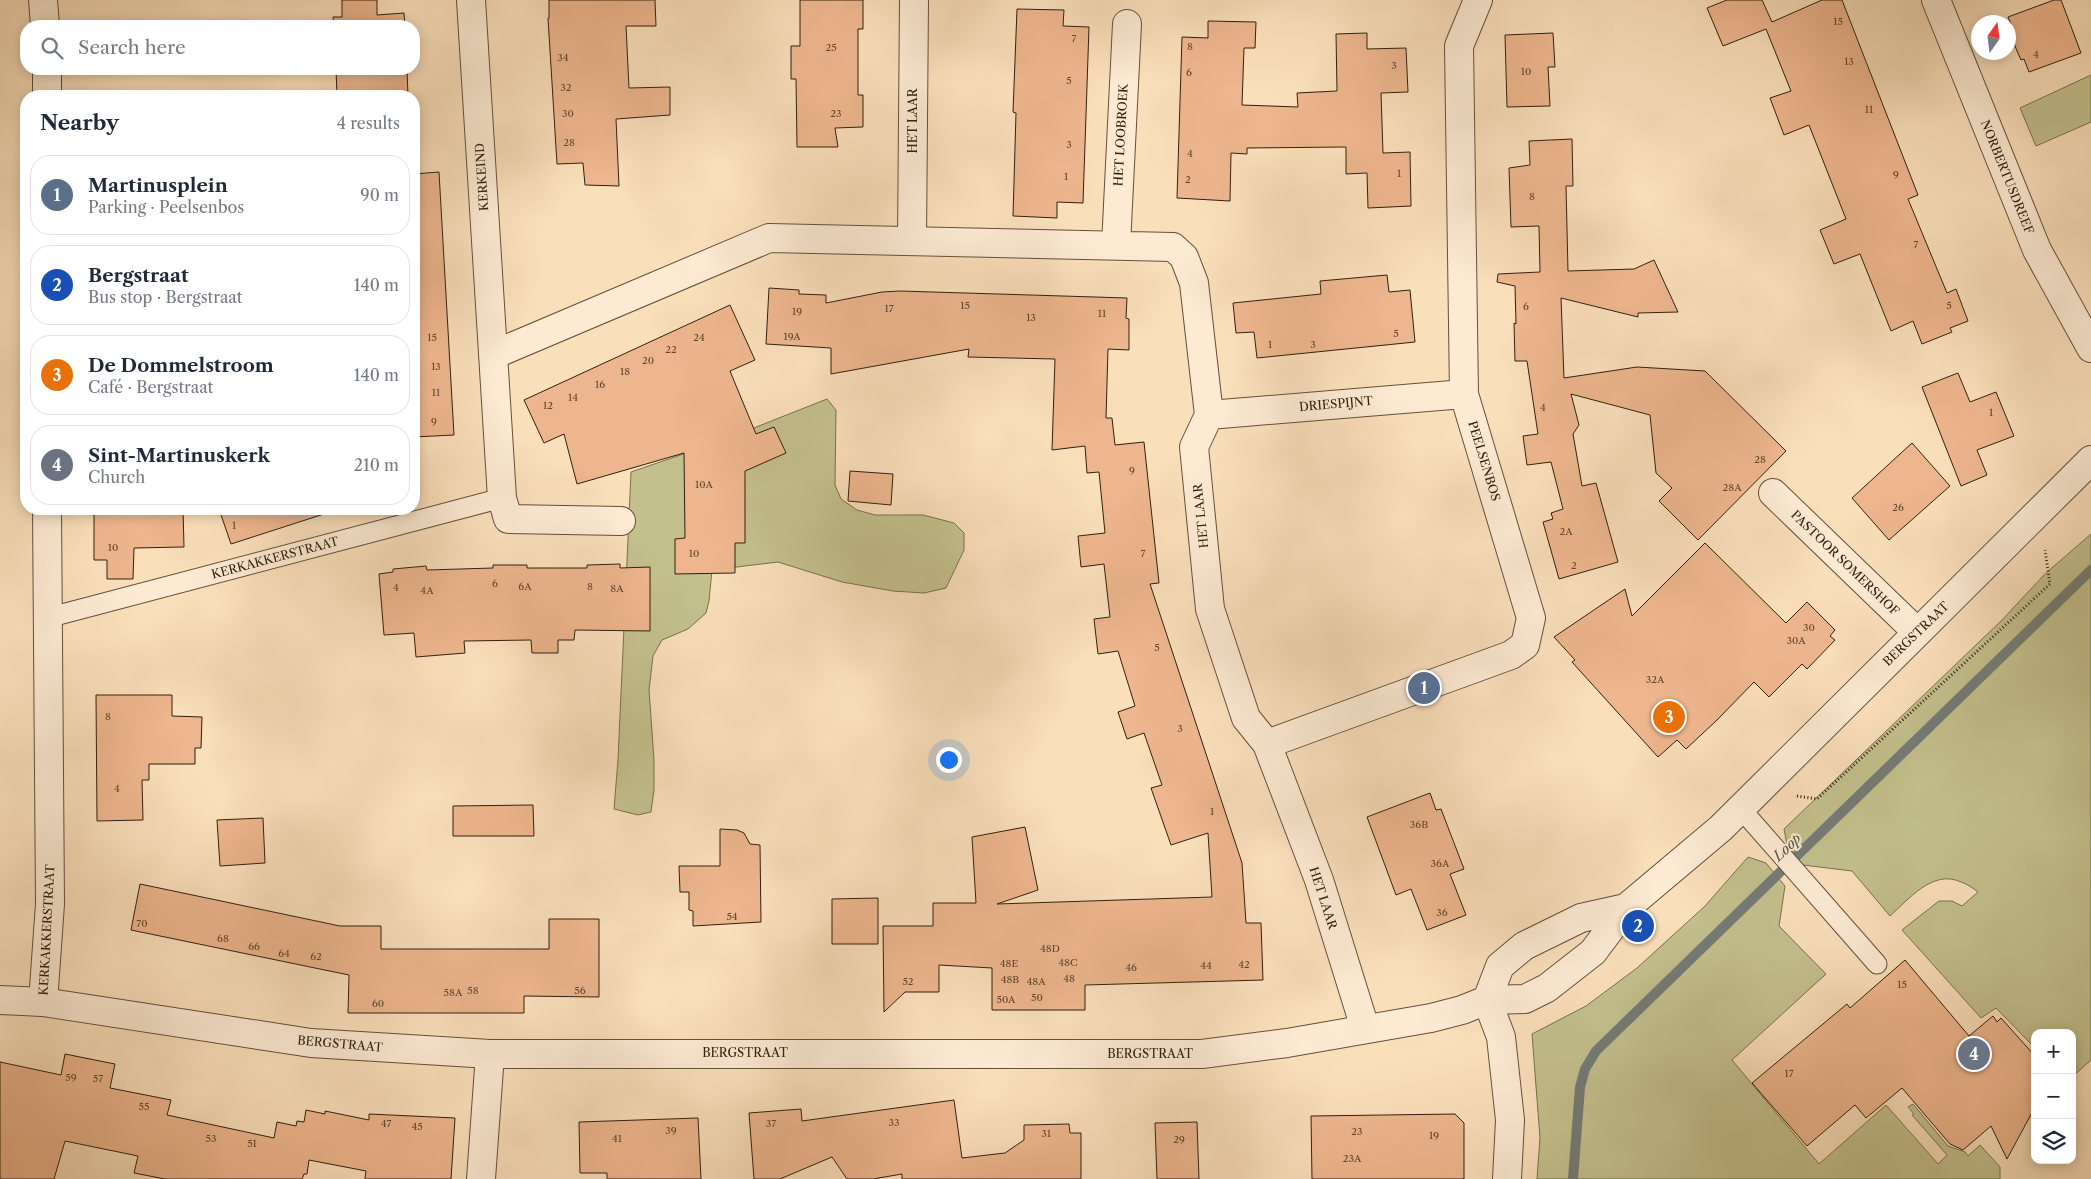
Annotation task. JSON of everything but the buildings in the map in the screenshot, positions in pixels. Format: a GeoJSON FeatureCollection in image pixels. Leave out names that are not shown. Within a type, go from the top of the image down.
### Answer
{"type":"FeatureCollection","features":[{"type":"Feature","properties":{"kind":"street"},"geometry":{"type":"LineString","coordinates":[[43,0],[45,20]]}},
{"type":"Feature","properties":{"kind":"street","name":"KERKEIND"},"geometry":{"type":"LineString","coordinates":[[471,0],[502,498],[508,519],[621,522]]}},
{"type":"Feature","properties":{"kind":"street","name":"HET LAAR"},"geometry":{"type":"LineString","coordinates":[[912,241],[914,0]]}},
{"type":"Feature","properties":{"kind":"street","name":"PEELSENBOS"},"geometry":{"type":"LineString","coordinates":[[1267,744],[1511,655],[1525,645],[1531,618],[1464,394],[1459,46],[1478,0]]}},
{"type":"Feature","properties":{"kind":"street","name":"NORBERTUSDREEF"},"geometry":{"type":"LineString","coordinates":[[1936,0],[2037,250],[2091,348]]}},
{"type":"Feature","properties":{"kind":"street","name":"HET LOOBROEK"},"geometry":{"type":"LineString","coordinates":[[1116,245],[1127,24]]}},
{"type":"Feature","properties":{"kind":"street"},"geometry":{"type":"LineString","coordinates":[[47,75],[47,90]]}},
{"type":"Feature","properties":{"kind":"street"},"geometry":{"type":"LineString","coordinates":[[493,354],[769,238],[1116,245],[1173,248],[1184,257],[1194,283],[1209,415]]}},
{"type":"Feature","properties":{"kind":"street","name":"DRIESPIJNT"},"geometry":{"type":"LineString","coordinates":[[1209,415],[1464,394]]}},
{"type":"Feature","properties":{"kind":"street","name":"HET LAAR"},"geometry":{"type":"LineString","coordinates":[[1209,415],[1194,447],[1210,609],[1246,718],[1267,744],[1318,880],[1366,1028]]}},
{"type":"Feature","properties":{"kind":"street","name":"BERGSTRAAT"},"geometry":{"type":"LineString","coordinates":[[0,1000],[43,1002],[311,1043],[490,1054],[1202,1054],[1431,1018],[1462,1010],[1487,1000],[1526,999],[1547,988],[1593,952],[1626,908],[1721,828],[2091,460]]}},
{"type":"Feature","properties":{"kind":"street","name":"PASTOOR SOMERSHOF"},"geometry":{"type":"LineString","coordinates":[[1773,494],[1917,632]]}},
{"type":"Feature","properties":{"kind":"street","name":"KERKAKKERSTRAAT"},"geometry":{"type":"LineString","coordinates":[[43,1002],[50,904],[47,515]]}},
{"type":"Feature","properties":{"kind":"street","name":"BERGSTRAAT"},"geometry":{"type":"LineString","coordinates":[[1487,1000],[1500,966],[1524,946],[1581,918],[1626,908]]}},
{"type":"Feature","properties":{"kind":"street"},"geometry":{"type":"LineString","coordinates":[[1487,1000],[1501,1037],[1510,1120],[1507,1179]]}},
{"type":"Feature","properties":{"kind":"street"},"geometry":{"type":"LineString","coordinates":[[481,1179],[490,1054]]}},
{"type":"Feature","properties":{"kind":"lane","name":"KERKAKKERSTRAAT"},"geometry":{"type":"LineString","coordinates":[[47,618],[502,498]]}},
{"type":"Feature","properties":{"kind":"lane"},"geometry":{"type":"LineString","coordinates":[[1741,808],[1876,964]]}},
{"type":"Feature","properties":{"kind":"path"},"geometry":{"type":"LineString","coordinates":[[1793,796],[1817,799],[2050,584],[2045,544]]}},
{"type":"Feature","properties":{"kind":"shaded area"},"geometry":{"type":"Polygon","coordinates":[[[2091,75],[2091,122],[2036,146],[2020,108],[2091,75]]]}},
{"type":"Feature","properties":{"kind":"shaded area"},"geometry":{"type":"Polygon","coordinates":[[[827,399],[836,410],[835,485],[841,499],[857,510],[875,515],[923,515],[954,523],[964,533],[964,550],[946,588],[924,593],[893,591],[842,582],[778,562],[712,570],[706,613],[688,629],[662,640],[653,656],[649,690],[654,760],[654,790],[651,812],[638,815],[614,809],[618,760],[631,472],[721,441],[827,399]]]}},
{"type":"Feature","properties":{"kind":"shaded area"},"geometry":{"type":"Polygon","coordinates":[[[2091,534],[2091,1060],[2076,1073],[2076,1029],[2031,1029],[2031,1044],[1996,1008],[1981,1018],[1902,930],[1939,901],[1952,901],[1962,906],[1978,892],[1961,882],[1941,879],[1913,894],[1890,916],[1852,871],[1803,865],[1787,845],[1784,829],[2002,620],[2045,574],[2091,534]]]}},
{"type":"Feature","properties":{"kind":"shaded area"},"geometry":{"type":"Polygon","coordinates":[[[1748,857],[1766,863],[1785,886],[1779,926],[1826,974],[1732,1060],[1819,1164],[1886,1105],[1938,1164],[1947,1155],[1912,1115],[1914,1114],[1908,1107],[1913,1104],[1948,1146],[1965,1152],[1968,1156],[1980,1145],[2000,1167],[2000,1179],[1537,1179],[1540,1138],[1532,1034],[1586,1006],[1637,968],[1705,906],[1748,857]]]}},
{"type":"Feature","properties":{"kind":"waterway","name":"Loop"},"geometry":{"type":"LineString","coordinates":[[1573,1179],[1580,1087],[1585,1069],[1596,1051],[2091,570]]}},
{"type":"Feature","properties":{"kind":"place","name":"Martinusplein"},"geometry":{"type":"Point","coordinates":[1424,688]}},
{"type":"Feature","properties":{"kind":"place","name":"De Dommelstroom"},"geometry":{"type":"Point","coordinates":[1669,717]}},
{"type":"Feature","properties":{"kind":"place","name":"Bergstraat"},"geometry":{"type":"Point","coordinates":[1638,926]}},
{"type":"Feature","properties":{"kind":"place","name":"Sint-Martinuskerk"},"geometry":{"type":"Point","coordinates":[1974,1054]}}]}
